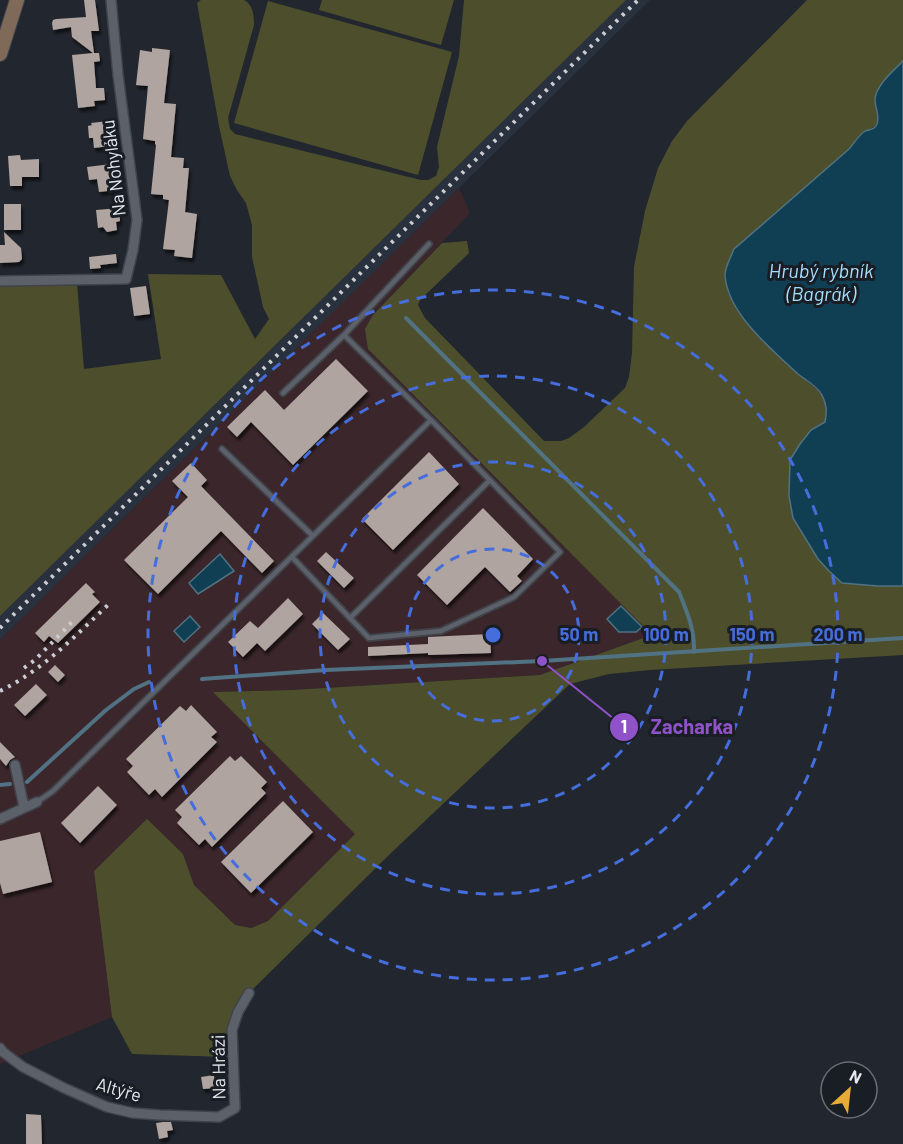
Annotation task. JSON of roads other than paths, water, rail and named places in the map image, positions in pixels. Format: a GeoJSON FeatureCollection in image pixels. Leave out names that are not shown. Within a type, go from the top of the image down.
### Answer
{"type":"FeatureCollection","features":[{"type":"Feature","properties":{"kind":"main road"},"geometry":{"type":"LineString","coordinates":[[0,54],[17,0]]}},
{"type":"Feature","properties":{"kind":"street","name":"Na Nohyláku"},"geometry":{"type":"LineString","coordinates":[[0,280],[126,279],[137,220],[118,75],[111,0]]}},
{"type":"Feature","properties":{"kind":"street"},"geometry":{"type":"LineString","coordinates":[[15,765],[24,807]]}},
{"type":"Feature","properties":{"kind":"street"},"geometry":{"type":"LineString","coordinates":[[0,819],[37,802]]}},
{"type":"Feature","properties":{"kind":"street","name":"Na Hrázi"},"geometry":{"type":"LineString","coordinates":[[235,1108],[232,1030],[238,1012],[249,993]]}},
{"type":"Feature","properties":{"kind":"street","name":"Altýře"},"geometry":{"type":"LineString","coordinates":[[1,1053],[64,1088],[107,1107],[133,1113],[219,1117],[235,1108]]}},
{"type":"Feature","properties":{"kind":"lane"},"geometry":{"type":"LineString","coordinates":[[283,393],[344,335],[429,244]]}},
{"type":"Feature","properties":{"kind":"lane"},"geometry":{"type":"LineString","coordinates":[[292,557],[369,638],[441,631],[514,597],[560,552],[344,335]]}},
{"type":"Feature","properties":{"kind":"lane"},"geometry":{"type":"LineString","coordinates":[[37,802],[52,791],[431,420]]}},
{"type":"Feature","properties":{"kind":"lane"},"geometry":{"type":"LineString","coordinates":[[222,449],[313,536]]}},
{"type":"Feature","properties":{"kind":"lane"},"geometry":{"type":"LineString","coordinates":[[350,618],[490,480]]}},
{"type":"Feature","properties":{"kind":"water","name":"Hrubý rybník (Bagrák)"},"geometry":{"type":"Polygon","coordinates":[[[903,61],[903,586],[878,586],[842,583],[818,559],[793,518],[789,496],[790,460],[811,430],[825,422],[825,402],[818,389],[798,374],[752,330],[734,303],[725,275],[734,249],[849,149],[865,131],[875,127],[878,121],[875,100],[878,89],[903,61]]]}},
{"type":"Feature","properties":{"kind":"water"},"geometry":{"type":"Polygon","coordinates":[[[220,554],[234,571],[198,594],[189,583],[220,554]]]}},
{"type":"Feature","properties":{"kind":"water"},"geometry":{"type":"Polygon","coordinates":[[[621,606],[642,627],[636,632],[619,632],[607,619],[621,606]]]}},
{"type":"Feature","properties":{"kind":"water"},"geometry":{"type":"Polygon","coordinates":[[[190,616],[200,627],[184,642],[174,631],[190,616]]]}},
{"type":"Feature","properties":{"kind":"waterway"},"geometry":{"type":"LineString","coordinates":[[406,318],[679,592],[692,629],[694,652]]}},
{"type":"Feature","properties":{"kind":"waterway"},"geometry":{"type":"LineString","coordinates":[[202,679],[326,670],[542,661],[903,638]]}},
{"type":"Feature","properties":{"kind":"waterway"},"geometry":{"type":"LineString","coordinates":[[27,782],[106,710],[134,689],[149,682]]}},
{"type":"Feature","properties":{"kind":"waterway"},"geometry":{"type":"LineString","coordinates":[[0,785],[10,784]]}},
{"type":"Feature","properties":{"kind":"railway"},"geometry":{"type":"LineString","coordinates":[[0,628],[638,0]]}},
{"type":"Feature","properties":{"kind":"railway"},"geometry":{"type":"LineString","coordinates":[[0,691],[16,683],[44,663],[109,604]]}},
{"type":"Feature","properties":{"kind":"railway"},"geometry":{"type":"LineString","coordinates":[[24,668],[35,660],[75,619]]}},
{"type":"Feature","properties":{"kind":"place","name":"Zacharka"},"geometry":{"type":"Point","coordinates":[542,661]}}]}
